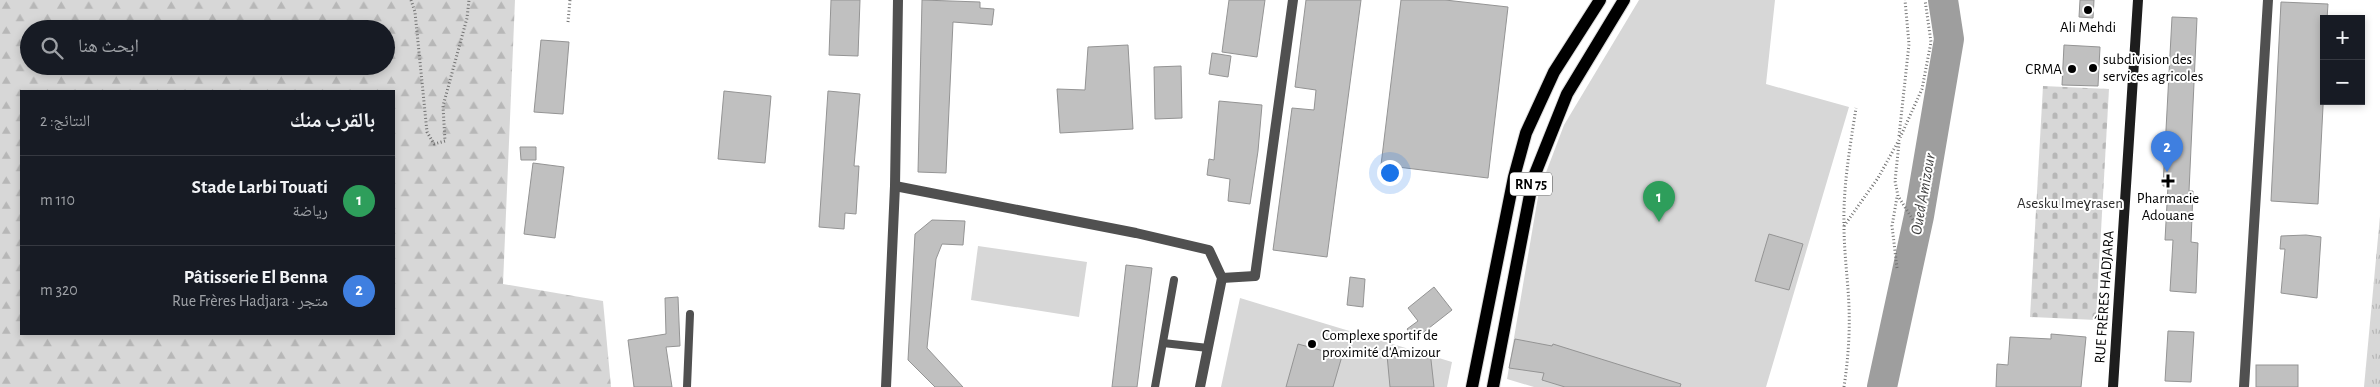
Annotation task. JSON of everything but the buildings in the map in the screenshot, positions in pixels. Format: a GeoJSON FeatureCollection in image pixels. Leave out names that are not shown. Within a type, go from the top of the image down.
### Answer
{"type":"FeatureCollection","features":[{"type":"Feature","properties":{"kind":"main road","name":"RN 75"},"geometry":{"type":"LineString","coordinates":[[1495,387],[1497,367],[1533,179],[1567,94],[1624,0]]}},
{"type":"Feature","properties":{"kind":"main road","name":"RUE FRÈRES HADJARA"},"geometry":{"type":"LineString","coordinates":[[2113,387],[2138,0]]}},
{"type":"Feature","properties":{"kind":"main road","name":"RN 75"},"geometry":{"type":"LineString","coordinates":[[1472,387],[1514,177],[1526,133],[1554,72],[1598,1]]}},
{"type":"Feature","properties":{"kind":"main road"},"geometry":{"type":"LineString","coordinates":[[1476,363],[1497,367]]}},
{"type":"Feature","properties":{"kind":"street"},"geometry":{"type":"LineString","coordinates":[[886,387],[895,186],[898,0]]}},
{"type":"Feature","properties":{"kind":"street"},"geometry":{"type":"LineString","coordinates":[[1222,278],[1255,276],[1293,0]]}},
{"type":"Feature","properties":{"kind":"street"},"geometry":{"type":"LineString","coordinates":[[2244,387],[2268,0]]}},
{"type":"Feature","properties":{"kind":"street"},"geometry":{"type":"LineString","coordinates":[[895,186],[1136,233],[1209,250],[1222,278],[1200,387]]}},
{"type":"Feature","properties":{"kind":"lane"},"geometry":{"type":"LineString","coordinates":[[1155,387],[1174,280]]}},
{"type":"Feature","properties":{"kind":"lane"},"geometry":{"type":"LineString","coordinates":[[687,387],[690,314]]}},
{"type":"Feature","properties":{"kind":"lane"},"geometry":{"type":"LineString","coordinates":[[1163,343],[1208,348]]}},
{"type":"Feature","properties":{"kind":"path"},"geometry":{"type":"LineString","coordinates":[[412,0],[415,12],[426,132],[434,144],[445,141],[443,106],[467,18],[469,0]]}},
{"type":"Feature","properties":{"kind":"path"},"geometry":{"type":"LineString","coordinates":[[568,22],[570,0]]}},
{"type":"Feature","properties":{"kind":"path"},"geometry":{"type":"LineString","coordinates":[[1906,0],[1908,44],[1894,181],[1898,196],[1913,220]]}},
{"type":"Feature","properties":{"kind":"path"},"geometry":{"type":"LineString","coordinates":[[1844,226],[1878,178],[1899,140],[1922,89],[1931,42],[1925,0]]}},
{"type":"Feature","properties":{"kind":"path"},"geometry":{"type":"LineString","coordinates":[[1844,387],[1848,355],[1849,307],[1844,226],[1847,170],[1856,108]]}},
{"type":"Feature","properties":{"kind":"path"},"geometry":{"type":"LineString","coordinates":[[1897,268],[1892,226],[1898,196]]}},
{"type":"Feature","properties":{"kind":"green space"},"geometry":{"type":"Polygon","coordinates":[[[0,0],[515,0],[503,284],[603,301],[611,387],[0,387],[0,0]]]}},
{"type":"Feature","properties":{"kind":"green space"},"geometry":{"type":"Polygon","coordinates":[[[1639,0],[1775,0],[1766,84],[1849,107],[1766,387],[1534,387],[1507,379],[1539,191],[1564,125],[1639,0]]]}},
{"type":"Feature","properties":{"kind":"green space","name":"Asesku Imeɣrasen"},"geometry":{"type":"Polygon","coordinates":[[[2043,86],[2109,89],[2096,320],[2030,317],[2043,86]]]}},
{"type":"Feature","properties":{"kind":"green space"},"geometry":{"type":"Polygon","coordinates":[[[2380,216],[2380,387],[2364,387],[2380,216]]]}},
{"type":"Feature","properties":{"kind":"green space"},"geometry":{"type":"Polygon","coordinates":[[[978,246],[1087,262],[1079,317],[971,300],[978,246]]]}},
{"type":"Feature","properties":{"kind":"green space","name":"Complexe sportif de proximité d'Amizour"},"geometry":{"type":"Polygon","coordinates":[[[1240,298],[1452,362],[1447,387],[1221,387],[1240,298]]]}},
{"type":"Feature","properties":{"kind":"waterway","name":"Oued Amizour"},"geometry":{"type":"LineString","coordinates":[[1882,387],[1919,216],[1949,39],[1943,0]]}},
{"type":"Feature","properties":{"kind":"place","name":"Ali Mehdi"},"geometry":{"type":"Point","coordinates":[2088,10]}},
{"type":"Feature","properties":{"kind":"place","name":"subdivision des services agricoles"},"geometry":{"type":"Point","coordinates":[2093,68]}},
{"type":"Feature","properties":{"kind":"place","name":"CRMA"},"geometry":{"type":"Point","coordinates":[2072,69]}},
{"type":"Feature","properties":{"kind":"place","name":"Pâtisserie El Benna"},"geometry":{"type":"Point","coordinates":[2167,172]}},
{"type":"Feature","properties":{"kind":"place","name":"Pharmacie Adouane"},"geometry":{"type":"Point","coordinates":[2168,181]}},
{"type":"Feature","properties":{"kind":"place","name":"Stade Larbi Touati"},"geometry":{"type":"Point","coordinates":[1659,222]}},
{"type":"Feature","properties":{"kind":"place","name":"Complexe sportif de proximité d'Amizour"},"geometry":{"type":"Point","coordinates":[1312,344]}}]}
